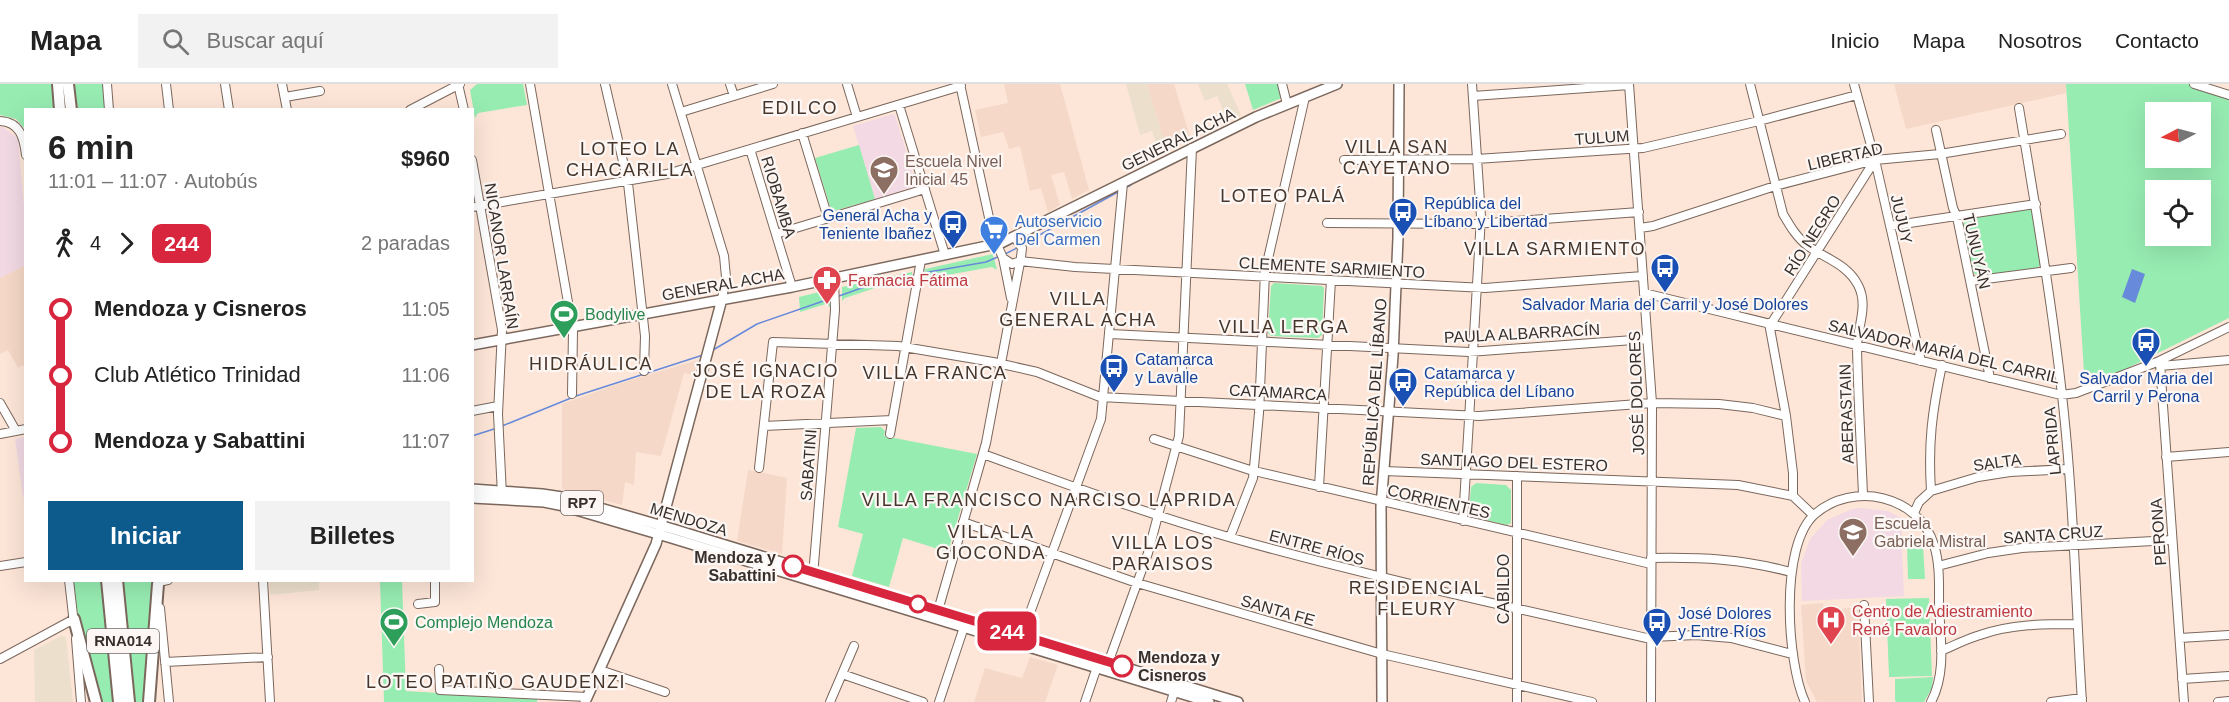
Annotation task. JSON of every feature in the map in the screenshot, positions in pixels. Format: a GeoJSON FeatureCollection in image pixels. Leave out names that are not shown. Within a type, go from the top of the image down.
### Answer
{"type":"FeatureCollection","features":[{"type":"Feature","properties":{"kind":"highway"},"geometry":{"type":"LineString","coordinates":[[57,84],[59,108]]}},
{"type":"Feature","properties":{"kind":"highway"},"geometry":{"type":"LineString","coordinates":[[68,84],[71,108]]}},
{"type":"Feature","properties":{"kind":"highway","name":"RNA014"},"geometry":{"type":"LineString","coordinates":[[107,582],[119,702]]}},
{"type":"Feature","properties":{"kind":"highway","name":"RNA014"},"geometry":{"type":"LineString","coordinates":[[117,582],[129,702]]}},
{"type":"Feature","properties":{"kind":"highway"},"geometry":{"type":"LineString","coordinates":[[149,702],[160,582]]}},
{"type":"Feature","properties":{"kind":"highway"},"geometry":{"type":"LineString","coordinates":[[74,619],[96,702]]}},
{"type":"Feature","properties":{"kind":"main road","name":"GENERAL ACHA"},"geometry":{"type":"LineString","coordinates":[[474,345],[792,287],[996,244],[1015,238],[1191,148],[1305,97],[1315,88],[1337,84]]}},
{"type":"Feature","properties":{"kind":"main road","name":"REPÚBLICA DEL LÍBANO"},"geometry":{"type":"LineString","coordinates":[[1382,702],[1382,502],[1396,284],[1399,84]]}},
{"type":"Feature","properties":{"kind":"main road"},"geometry":{"type":"LineString","coordinates":[[586,700],[660,530],[722,300]]}},
{"type":"Feature","properties":{"kind":"main road","name":"MENDOZA"},"geometry":{"type":"LineString","coordinates":[[474,489],[552,504],[660,530],[1176,687],[1237,702]]}},
{"type":"Feature","properties":{"kind":"main road","name":"MENDOZA"},"geometry":{"type":"LineString","coordinates":[[474,498],[502,495]]}},
{"type":"Feature","properties":{"kind":"main road","name":"MENDOZA"},"geometry":{"type":"LineString","coordinates":[[1176,687],[1209,702]]}},
{"type":"Feature","properties":{"kind":"street"},"geometry":{"type":"LineString","coordinates":[[107,84],[109,108]]}},
{"type":"Feature","properties":{"kind":"street"},"geometry":{"type":"LineString","coordinates":[[166,84],[168,108]]}},
{"type":"Feature","properties":{"kind":"street"},"geometry":{"type":"LineString","coordinates":[[225,84],[229,108]]}},
{"type":"Feature","properties":{"kind":"street"},"geometry":{"type":"LineString","coordinates":[[282,84],[287,108]]}},
{"type":"Feature","properties":{"kind":"street"},"geometry":{"type":"LineString","coordinates":[[414,108],[459,84],[464,108]]}},
{"type":"Feature","properties":{"kind":"street"},"geometry":{"type":"LineString","coordinates":[[530,84],[572,327],[572,394]]}},
{"type":"Feature","properties":{"kind":"street"},"geometry":{"type":"LineString","coordinates":[[605,84],[628,181],[642,314],[644,371]]}},
{"type":"Feature","properties":{"kind":"street"},"geometry":{"type":"LineString","coordinates":[[672,84],[725,262],[726,277],[722,300]]}},
{"type":"Feature","properties":{"kind":"street"},"geometry":{"type":"LineString","coordinates":[[730,84],[734,96]]}},
{"type":"Feature","properties":{"kind":"street"},"geometry":{"type":"LineString","coordinates":[[681,112],[773,84]]}},
{"type":"Feature","properties":{"kind":"street"},"geometry":{"type":"LineString","coordinates":[[847,84],[857,117]]}},
{"type":"Feature","properties":{"kind":"street"},"geometry":{"type":"LineString","coordinates":[[1282,84],[1287,104]]}},
{"type":"Feature","properties":{"kind":"street"},"geometry":{"type":"LineString","coordinates":[[1463,521],[1481,223],[1472,84]]}},
{"type":"Feature","properties":{"kind":"street","name":"ABERASTAIN"},"geometry":{"type":"LineString","coordinates":[[1750,84],[1783,214],[1792,230],[1809,247],[1844,267],[1858,285],[1863,309],[1857,345],[1863,495]]}},
{"type":"Feature","properties":{"kind":"street","name":"JUJUY"},"geometry":{"type":"LineString","coordinates":[[1854,84],[1875,160],[1921,361]]}},
{"type":"Feature","properties":{"kind":"street"},"geometry":{"type":"LineString","coordinates":[[2194,84],[2229,95]]}},
{"type":"Feature","properties":{"kind":"street"},"geometry":{"type":"LineString","coordinates":[[476,206],[667,174],[961,85],[996,244],[1003,258],[1012,304]]}},
{"type":"Feature","properties":{"kind":"street"},"geometry":{"type":"LineString","coordinates":[[1473,96],[1629,85]]}},
{"type":"Feature","properties":{"kind":"street","name":"JOSÉ DOLORES"},"geometry":{"type":"LineString","coordinates":[[1629,85],[1652,404],[1651,702]]}},
{"type":"Feature","properties":{"kind":"street"},"geometry":{"type":"LineString","coordinates":[[285,97],[320,91]]}},
{"type":"Feature","properties":{"kind":"street","name":"TULUM"},"geometry":{"type":"LineString","coordinates":[[1344,160],[1478,159],[1634,148],[1758,121],[1857,95]]}},
{"type":"Feature","properties":{"kind":"street"},"geometry":{"type":"LineString","coordinates":[[1230,537],[1253,478],[1265,277],[1305,97]]}},
{"type":"Feature","properties":{"kind":"street"},"geometry":{"type":"LineString","coordinates":[[899,105],[945,255]]}},
{"type":"Feature","properties":{"kind":"street","name":"LAPRIDA"},"geometry":{"type":"LineString","coordinates":[[2019,108],[2046,270],[2069,469],[2082,700]]}},
{"type":"Feature","properties":{"kind":"street"},"geometry":{"type":"LineString","coordinates":[[0,121],[13,125],[24,140]]}},
{"type":"Feature","properties":{"kind":"street","name":"TUNUYÁN"},"geometry":{"type":"LineString","coordinates":[[1936,130],[1971,281],[1990,378]]}},
{"type":"Feature","properties":{"kind":"street"},"geometry":{"type":"LineString","coordinates":[[802,134],[828,218]]}},
{"type":"Feature","properties":{"kind":"street","name":"LIBERTAD"},"geometry":{"type":"LineString","coordinates":[[1640,228],[1653,226],[1775,186],[1875,160],[1940,154],[2061,134]]}},
{"type":"Feature","properties":{"kind":"street"},"geometry":{"type":"LineString","coordinates":[[1085,702],[1137,583],[1179,436],[1191,148]]}},
{"type":"Feature","properties":{"kind":"street","name":"RIOBAMBA"},"geometry":{"type":"LineString","coordinates":[[750,149],[792,287]]}},
{"type":"Feature","properties":{"kind":"street","name":"RÍO NEGRO"},"geometry":{"type":"LineString","coordinates":[[1770,323],[1875,160]]}},
{"type":"Feature","properties":{"kind":"street","name":"NICANOR LARRAÍN"},"geometry":{"type":"LineString","coordinates":[[474,183],[476,206],[502,330],[498,406],[502,495]]}},
{"type":"Feature","properties":{"kind":"street"},"geometry":{"type":"LineString","coordinates":[[1020,640],[1101,419],[1123,183]]}},
{"type":"Feature","properties":{"kind":"street"},"geometry":{"type":"LineString","coordinates":[[776,234],[925,189]]}},
{"type":"Feature","properties":{"kind":"street"},"geometry":{"type":"LineString","coordinates":[[1890,226],[2036,204]]}},
{"type":"Feature","properties":{"kind":"street"},"geometry":{"type":"LineString","coordinates":[[1327,223],[1481,223],[1638,212]]}},
{"type":"Feature","properties":{"kind":"street"},"geometry":{"type":"LineString","coordinates":[[936,614],[983,454],[1022,248],[1015,238]]}},
{"type":"Feature","properties":{"kind":"street","name":"CLEMENTE SARMIENTO"},"geometry":{"type":"LineString","coordinates":[[1003,258],[1012,264],[1020,261],[1115,269],[1477,287],[1643,276]]}},
{"type":"Feature","properties":{"kind":"street"},"geometry":{"type":"LineString","coordinates":[[890,434],[921,260]]}},
{"type":"Feature","properties":{"kind":"street"},"geometry":{"type":"LineString","coordinates":[[1971,281],[2071,268]]}},
{"type":"Feature","properties":{"kind":"street","name":"SABATINI"},"geometry":{"type":"LineString","coordinates":[[813,577],[835,310],[834,278]]}},
{"type":"Feature","properties":{"kind":"street"},"geometry":{"type":"LineString","coordinates":[[1319,487],[1330,280]]}},
{"type":"Feature","properties":{"kind":"street","name":"SALVADOR MARÍA DEL CARRIL"},"geometry":{"type":"LineString","coordinates":[[1644,293],[2061,395],[2076,393],[2159,364],[2229,327]]}},
{"type":"Feature","properties":{"kind":"street"},"geometry":{"type":"LineString","coordinates":[[1770,323],[1786,416],[1793,473],[1793,496],[1813,515]]}},
{"type":"Feature","properties":{"kind":"street","name":"PAULA ALBARRACÍN"},"geometry":{"type":"LineString","coordinates":[[1110,334],[1473,352],[1647,339]]}},
{"type":"Feature","properties":{"kind":"street","name":"CATAMARCA"},"geometry":{"type":"LineString","coordinates":[[764,426],[773,342],[905,347],[1037,372],[1104,398],[1470,416],[1652,404],[1719,404],[1753,408],[1786,416]]}},
{"type":"Feature","properties":{"kind":"street"},"geometry":{"type":"LineString","coordinates":[[2159,364],[2229,360]]}},
{"type":"Feature","properties":{"kind":"street","name":"PERONA"},"geometry":{"type":"LineString","coordinates":[[2159,364],[2184,702]]}},
{"type":"Feature","properties":{"kind":"street"},"geometry":{"type":"LineString","coordinates":[[1914,513],[1919,502],[1931,491],[1929,455],[1931,417],[1942,365]]}},
{"type":"Feature","properties":{"kind":"street"},"geometry":{"type":"LineString","coordinates":[[0,403],[16,431]]}},
{"type":"Feature","properties":{"kind":"street"},"geometry":{"type":"LineString","coordinates":[[474,411],[498,406]]}},
{"type":"Feature","properties":{"kind":"street"},"geometry":{"type":"LineString","coordinates":[[759,468],[764,426],[892,420]]}},
{"type":"Feature","properties":{"kind":"street"},"geometry":{"type":"LineString","coordinates":[[0,434],[24,429]]}},
{"type":"Feature","properties":{"kind":"street","name":"CORRIENTES"},"geometry":{"type":"LineString","coordinates":[[1154,439],[1254,471],[1517,533],[1651,561],[1698,557],[1754,563],[1791,573]]}},
{"type":"Feature","properties":{"kind":"street"},"geometry":{"type":"LineString","coordinates":[[2166,457],[2229,452]]}},
{"type":"Feature","properties":{"kind":"street","name":"ENTRE RÍOS"},"geometry":{"type":"LineString","coordinates":[[983,454],[1076,488],[1230,537],[1382,578],[1651,638],[1696,635],[1731,638],[1792,654]]}},
{"type":"Feature","properties":{"kind":"street","name":"SALTA"},"geometry":{"type":"LineString","coordinates":[[1931,491],[1978,477],[2010,472],[2069,469]]}},
{"type":"Feature","properties":{"kind":"street","name":"SANTIAGO DEL ESTERO"},"geometry":{"type":"LineString","coordinates":[[1384,471],[1738,484],[1793,496]]}},
{"type":"Feature","properties":{"kind":"street","name":"CABILDO"},"geometry":{"type":"LineString","coordinates":[[1517,476],[1517,702]]}},
{"type":"Feature","properties":{"kind":"street"},"geometry":{"type":"LineString","coordinates":[[1805,702],[1797,684],[1792,654],[1791,573],[1793,557],[1801,534],[1813,515],[1834,503],[1863,495],[1893,501],[1914,513],[1934,544],[1938,566],[1941,651],[1939,680],[1931,702]]}},
{"type":"Feature","properties":{"kind":"street","name":"SANTA FE"},"geometry":{"type":"LineString","coordinates":[[963,522],[1137,583],[1382,654],[1592,702]]}},
{"type":"Feature","properties":{"kind":"street","name":"SANTA CRUZ"},"geometry":{"type":"LineString","coordinates":[[1938,566],[1988,553],[2172,540]]}},
{"type":"Feature","properties":{"kind":"street"},"geometry":{"type":"LineString","coordinates":[[0,567],[24,562]]}},
{"type":"Feature","properties":{"kind":"street"},"geometry":{"type":"LineString","coordinates":[[69,582],[81,702]]}},
{"type":"Feature","properties":{"kind":"street"},"geometry":{"type":"LineString","coordinates":[[160,582],[169,702]]}},
{"type":"Feature","properties":{"kind":"street"},"geometry":{"type":"LineString","coordinates":[[263,582],[270,702]]}},
{"type":"Feature","properties":{"kind":"street"},"geometry":{"type":"LineString","coordinates":[[418,603],[435,602],[435,582]]}},
{"type":"Feature","properties":{"kind":"street"},"geometry":{"type":"LineString","coordinates":[[1864,605],[1869,702]]}},
{"type":"Feature","properties":{"kind":"street"},"geometry":{"type":"LineString","coordinates":[[0,659],[74,619]]}},
{"type":"Feature","properties":{"kind":"street"},"geometry":{"type":"LineString","coordinates":[[939,702],[965,623]]}},
{"type":"Feature","properties":{"kind":"street"},"geometry":{"type":"LineString","coordinates":[[1941,651],[1980,634],[2010,627],[2077,624]]}},
{"type":"Feature","properties":{"kind":"street"},"geometry":{"type":"LineString","coordinates":[[2180,638],[2229,634]]}},
{"type":"Feature","properties":{"kind":"street"},"geometry":{"type":"LineString","coordinates":[[830,702],[854,646]]}},
{"type":"Feature","properties":{"kind":"street"},"geometry":{"type":"LineString","coordinates":[[165,662],[268,657]]}},
{"type":"Feature","properties":{"kind":"street"},"geometry":{"type":"LineString","coordinates":[[439,669],[440,690],[586,700]]}},
{"type":"Feature","properties":{"kind":"street"},"geometry":{"type":"LineString","coordinates":[[600,670],[665,692]]}},
{"type":"Feature","properties":{"kind":"street"},"geometry":{"type":"LineString","coordinates":[[842,674],[923,702]]}},
{"type":"Feature","properties":{"kind":"street"},"geometry":{"type":"LineString","coordinates":[[2182,679],[2229,676]]}},
{"type":"Feature","properties":{"kind":"street"},"geometry":{"type":"LineString","coordinates":[[1171,702],[1176,687]]}},
{"type":"Feature","properties":{"kind":"street"},"geometry":{"type":"LineString","coordinates":[[2051,702],[2082,700]]}},
{"type":"Feature","properties":{"kind":"street"},"geometry":{"type":"LineString","coordinates":[[2218,702],[2229,701]]}},
{"type":"Feature","properties":{"kind":"shaded area"},"geometry":{"type":"Polygon","coordinates":[[[1004,84],[1060,84],[1089,190],[1072,199],[1064,172],[1051,175],[1060,205],[1048,212],[1041,188],[1030,191],[1020,146],[1009,149],[1003,132],[981,137],[975,110],[1008,103],[1004,84]]]}},
{"type":"Feature","properties":{"kind":"shaded area"},"geometry":{"type":"Polygon","coordinates":[[[1126,84],[1147,84],[1167,151],[1160,155],[1152,131],[1140,135],[1126,84]]]}},
{"type":"Feature","properties":{"kind":"shaded area"},"geometry":{"type":"Polygon","coordinates":[[[1147,84],[1174,84],[1191,138],[1167,151],[1147,84]]]}},
{"type":"Feature","properties":{"kind":"shaded area"},"geometry":{"type":"Polygon","coordinates":[[[1198,84],[1227,84],[1241,115],[1228,122],[1217,96],[1205,101],[1198,84]]]}},
{"type":"Feature","properties":{"kind":"shaded area"},"geometry":{"type":"Polygon","coordinates":[[[1894,84],[2066,84],[2066,93],[1906,129],[1894,84]]]}},
{"type":"Feature","properties":{"kind":"shaded area"},"geometry":{"type":"Polygon","coordinates":[[[893,114],[916,183],[914,187],[875,199],[853,126],[893,114]]]}},
{"type":"Feature","properties":{"kind":"shaded area"},"geometry":{"type":"Polygon","coordinates":[[[0,127],[3,127],[18,139],[24,207],[24,266],[0,278],[0,127]]]}},
{"type":"Feature","properties":{"kind":"shaded area"},"geometry":{"type":"Polygon","coordinates":[[[24,266],[24,368],[23,365],[18,368],[8,350],[0,354],[0,278],[24,266]]]}},
{"type":"Feature","properties":{"kind":"shaded area"},"geometry":{"type":"Polygon","coordinates":[[[698,360],[694,375],[684,373],[661,456],[636,452],[634,485],[625,482],[622,505],[562,489],[562,404],[621,383],[698,360]]]}},
{"type":"Feature","properties":{"kind":"shaded area"},"geometry":{"type":"Polygon","coordinates":[[[24,437],[23,497],[15,439],[24,437]]]}},
{"type":"Feature","properties":{"kind":"shaded area"},"geometry":{"type":"Polygon","coordinates":[[[748,470],[787,478],[782,554],[737,541],[748,470]]]}},
{"type":"Feature","properties":{"kind":"shaded area","name":"Escuela Gabriela Mistral"},"geometry":{"type":"Polygon","coordinates":[[[1852,509],[1888,511],[1901,518],[1904,596],[1802,601],[1801,563],[1810,539],[1827,520],[1852,509]]]}},
{"type":"Feature","properties":{"kind":"shaded area"},"geometry":{"type":"Polygon","coordinates":[[[269,582],[319,582],[319,590],[270,595],[269,582]]]}},
{"type":"Feature","properties":{"kind":"shaded area","name":"Centro de Adiestramiento René Favaloro"},"geometry":{"type":"Polygon","coordinates":[[[1823,603],[1824,611],[1858,607],[1862,702],[1817,702],[1806,681],[1801,605],[1823,603]]]}},
{"type":"Feature","properties":{"kind":"shaded area"},"geometry":{"type":"Polygon","coordinates":[[[61,636],[66,637],[73,702],[35,702],[34,650],[61,636]]]}},
{"type":"Feature","properties":{"kind":"shaded area"},"geometry":{"type":"Polygon","coordinates":[[[1030,657],[1058,665],[1045,702],[974,702],[985,668],[1022,678],[1030,657]]]}},
{"type":"Feature","properties":{"kind":"green space"},"geometry":{"type":"Polygon","coordinates":[[[0,84],[52,84],[54,108],[24,108],[24,128],[16,119],[0,115],[0,84]]]}},
{"type":"Feature","properties":{"kind":"green space"},"geometry":{"type":"Polygon","coordinates":[[[74,84],[103,84],[105,108],[78,108],[74,84]]]}},
{"type":"Feature","properties":{"kind":"green space"},"geometry":{"type":"Polygon","coordinates":[[[477,84],[523,84],[527,105],[478,113],[475,118],[470,90],[477,84]]]}},
{"type":"Feature","properties":{"kind":"green space"},"geometry":{"type":"Polygon","coordinates":[[[1245,84],[1281,84],[1284,97],[1253,110],[1245,84]]]}},
{"type":"Feature","properties":{"kind":"green space"},"geometry":{"type":"Polygon","coordinates":[[[2066,84],[2189,84],[2229,96],[2229,318],[2085,389],[2066,84]]]}},
{"type":"Feature","properties":{"kind":"green space"},"geometry":{"type":"Polygon","coordinates":[[[859,145],[875,199],[831,210],[815,158],[859,145]]]}},
{"type":"Feature","properties":{"kind":"green space"},"geometry":{"type":"Polygon","coordinates":[[[2028,208],[2033,212],[2042,264],[2037,268],[1978,276],[1972,272],[1962,226],[1966,219],[2028,208]]]}},
{"type":"Feature","properties":{"kind":"green space"},"geometry":{"type":"Polygon","coordinates":[[[993,254],[997,270],[992,267],[936,277],[936,279],[922,282],[925,269],[993,254]]]}},
{"type":"Feature","properties":{"kind":"green space"},"geometry":{"type":"Polygon","coordinates":[[[912,272],[912,280],[881,286],[842,301],[842,287],[912,272]]]}},
{"type":"Feature","properties":{"kind":"green space"},"geometry":{"type":"Polygon","coordinates":[[[1274,283],[1324,288],[1322,335],[1318,338],[1271,336],[1268,333],[1271,286],[1274,283]]]}},
{"type":"Feature","properties":{"kind":"green space"},"geometry":{"type":"Polygon","coordinates":[[[827,290],[830,307],[826,304],[800,312],[799,297],[827,290]]]}},
{"type":"Feature","properties":{"kind":"green space"},"geometry":{"type":"Polygon","coordinates":[[[881,427],[885,431],[884,436],[977,454],[948,552],[903,538],[889,587],[852,576],[863,534],[838,527],[856,428],[881,427]]]}},
{"type":"Feature","properties":{"kind":"green space"},"geometry":{"type":"Polygon","coordinates":[[[1476,483],[1506,485],[1511,490],[1511,523],[1507,525],[1473,517],[1469,512],[1471,487],[1476,483]]]}},
{"type":"Feature","properties":{"kind":"green space"},"geometry":{"type":"Polygon","coordinates":[[[1907,545],[1923,545],[1925,579],[1908,579],[1907,545]]]}},
{"type":"Feature","properties":{"kind":"green space"},"geometry":{"type":"Polygon","coordinates":[[[73,582],[102,582],[114,702],[99,702],[81,635],[73,582]]]}},
{"type":"Feature","properties":{"kind":"green space"},"geometry":{"type":"Polygon","coordinates":[[[122,582],[153,582],[155,597],[147,702],[135,702],[122,582]]]}},
{"type":"Feature","properties":{"kind":"green space","name":"Complejo Mendoza"},"geometry":{"type":"Polygon","coordinates":[[[380,582],[402,582],[406,691],[537,699],[537,702],[384,702],[380,582]]]}},
{"type":"Feature","properties":{"kind":"green space"},"geometry":{"type":"Polygon","coordinates":[[[1929,598],[1932,676],[1889,677],[1886,599],[1929,598]]]}},
{"type":"Feature","properties":{"kind":"green space"},"geometry":{"type":"Polygon","coordinates":[[[1933,677],[1932,688],[1924,702],[1896,702],[1895,679],[1933,677]]]}},
{"type":"Feature","properties":{"kind":"water"},"geometry":{"type":"Polygon","coordinates":[[[2132,269],[2145,274],[2135,303],[2122,297],[2132,269]]]}},
{"type":"Feature","properties":{"kind":"waterway"},"geometry":{"type":"LineString","coordinates":[[1125,188],[1131,185]]}},
{"type":"Feature","properties":{"kind":"waterway"},"geometry":{"type":"LineString","coordinates":[[1023,244],[1118,192]]}},
{"type":"Feature","properties":{"kind":"waterway"},"geometry":{"type":"LineString","coordinates":[[1005,254],[1019,247]]}},
{"type":"Feature","properties":{"kind":"waterway"},"geometry":{"type":"LineString","coordinates":[[923,273],[986,262],[1000,256]]}},
{"type":"Feature","properties":{"kind":"waterway"},"geometry":{"type":"LineString","coordinates":[[839,296],[867,286],[915,275]]}},
{"type":"Feature","properties":{"kind":"waterway"},"geometry":{"type":"LineString","coordinates":[[713,350],[757,324],[832,298]]}},
{"type":"Feature","properties":{"kind":"waterway"},"geometry":{"type":"LineString","coordinates":[[502,426],[576,396],[703,355]]}},
{"type":"Feature","properties":{"kind":"waterway"},"geometry":{"type":"LineString","coordinates":[[474,435],[494,429]]}},
{"type":"Feature","properties":{"kind":"bus line","name":"244"},"geometry":{"type":"LineString","coordinates":[[793,566],[1122,666]]}},
{"type":"Feature","properties":{"kind":"place","name":"Escuela Nivel Inicial 45"},"geometry":{"type":"Point","coordinates":[884,196]}},
{"type":"Feature","properties":{"kind":"place","name":"República del Líbano y Libertad"},"geometry":{"type":"Point","coordinates":[1403,238]}},
{"type":"Feature","properties":{"kind":"place","name":"General Acha y Teniente Ibañez"},"geometry":{"type":"Point","coordinates":[953,250]}},
{"type":"Feature","properties":{"kind":"place","name":"Autoservicio Del Carmen"},"geometry":{"type":"Point","coordinates":[994,256]}},
{"type":"Feature","properties":{"kind":"place","name":"Salvador Maria del Carril y José Dolores"},"geometry":{"type":"Point","coordinates":[1665,294]}},
{"type":"Feature","properties":{"kind":"place","name":"Farmacia Fátima"},"geometry":{"type":"Point","coordinates":[827,306]}},
{"type":"Feature","properties":{"kind":"place","name":"Bodylive"},"geometry":{"type":"Point","coordinates":[564,340]}},
{"type":"Feature","properties":{"kind":"place","name":"Salvador Maria del Carril y Perona"},"geometry":{"type":"Point","coordinates":[2146,368]}},
{"type":"Feature","properties":{"kind":"place","name":"Catamarca y Lavalle"},"geometry":{"type":"Point","coordinates":[1114,394]}},
{"type":"Feature","properties":{"kind":"place","name":"Catamarca y República del Líbano"},"geometry":{"type":"Point","coordinates":[1403,408]}},
{"type":"Feature","properties":{"kind":"place","name":"Escuela Gabriela Mistral"},"geometry":{"type":"Point","coordinates":[1853,558]}},
{"type":"Feature","properties":{"kind":"place","name":"Mendoza y Sabattini"},"geometry":{"type":"Point","coordinates":[793,566]}},
{"type":"Feature","properties":{"kind":"place","name":"Centro de Adiestramiento René Favaloro"},"geometry":{"type":"Point","coordinates":[1831,646]}},
{"type":"Feature","properties":{"kind":"place","name":"Complejo Mendoza"},"geometry":{"type":"Point","coordinates":[394,648]}},
{"type":"Feature","properties":{"kind":"place","name":"José Dolores y Entre Ríos"},"geometry":{"type":"Point","coordinates":[1657,648]}},
{"type":"Feature","properties":{"kind":"place","name":"Mendoza y Cisneros"},"geometry":{"type":"Point","coordinates":[1122,666]}},
{"type":"Feature","properties":{"kind":"district","name":"EDILCO"},"geometry":{"type":"Point","coordinates":[800,108]}},
{"type":"Feature","properties":{"kind":"district","name":"VILLA SAN CAYETANO"},"geometry":{"type":"Point","coordinates":[1397,157]}},
{"type":"Feature","properties":{"kind":"district","name":"LOTEO LA CHACARILLA"},"geometry":{"type":"Point","coordinates":[630,160]}},
{"type":"Feature","properties":{"kind":"district","name":"LOTEO PALÁ"},"geometry":{"type":"Point","coordinates":[1283,196]}},
{"type":"Feature","properties":{"kind":"district","name":"VILLA SARMIENTO"},"geometry":{"type":"Point","coordinates":[1555,249]}},
{"type":"Feature","properties":{"kind":"district","name":"VILLA GENERAL ACHA"},"geometry":{"type":"Point","coordinates":[1078,309]}},
{"type":"Feature","properties":{"kind":"district","name":"VILLA LERGA"},"geometry":{"type":"Point","coordinates":[1284,327]}},
{"type":"Feature","properties":{"kind":"district","name":"HIDRÁULICA"},"geometry":{"type":"Point","coordinates":[591,364]}},
{"type":"Feature","properties":{"kind":"district","name":"VILLA FRANCA"},"geometry":{"type":"Point","coordinates":[935,373]}},
{"type":"Feature","properties":{"kind":"district","name":"JOSÉ IGNACIO DE LA ROZA"},"geometry":{"type":"Point","coordinates":[766,381]}},
{"type":"Feature","properties":{"kind":"district","name":"VILLA FRANCISCO NARCISO LAPRIDA"},"geometry":{"type":"Point","coordinates":[1049,500]}},
{"type":"Feature","properties":{"kind":"district","name":"VILLA LA GIOCONDA"},"geometry":{"type":"Point","coordinates":[991,542]}},
{"type":"Feature","properties":{"kind":"district","name":"VILLA LOS PARAISOS"},"geometry":{"type":"Point","coordinates":[1163,553]}},
{"type":"Feature","properties":{"kind":"district","name":"RESIDENCIAL FLEURY"},"geometry":{"type":"Point","coordinates":[1417,598]}},
{"type":"Feature","properties":{"kind":"district","name":"LOTEO PATIÑO GAUDENZI"},"geometry":{"type":"Point","coordinates":[496,682]}}]}
